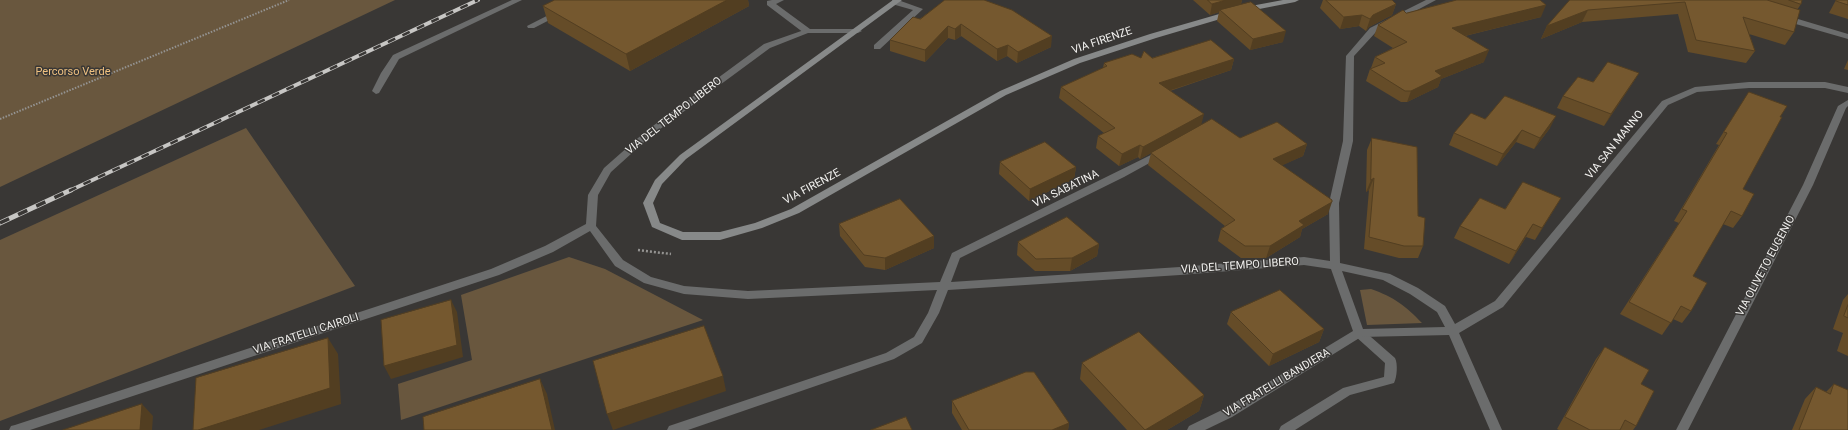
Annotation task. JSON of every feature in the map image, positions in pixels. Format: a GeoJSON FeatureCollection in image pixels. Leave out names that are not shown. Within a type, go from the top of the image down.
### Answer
{"type":"FeatureCollection","features":[{"type":"Feature","properties":{"kind":"main road","name":"VIA FIRENZE"},"geometry":{"type":"LineString","coordinates":[[896,1],[858,31],[683,157],[658,182],[648,204],[656,225],[682,236],[720,236],[758,226],[795,211],[1003,93],[1077,62],[1153,36],[1236,12],[1295,0]]}},
{"type":"Feature","properties":{"kind":"street"},"geometry":{"type":"LineString","coordinates":[[376,91],[385,73],[396,57],[518,0]]}},
{"type":"Feature","properties":{"kind":"street"},"geometry":{"type":"LineString","coordinates":[[531,26],[584,0]]}},
{"type":"Feature","properties":{"kind":"street"},"geometry":{"type":"LineString","coordinates":[[769,2],[780,0]]}},
{"type":"Feature","properties":{"kind":"street"},"geometry":{"type":"LineString","coordinates":[[1285,430],[1347,391],[1390,380],[1391,361],[1359,333],[1335,266],[1334,203],[1348,141],[1350,56],[1373,30],[1432,0]]}},
{"type":"Feature","properties":{"kind":"street"},"geometry":{"type":"LineString","coordinates":[[876,47],[919,9],[896,1]]}},
{"type":"Feature","properties":{"kind":"street"},"geometry":{"type":"LineString","coordinates":[[769,2],[806,31]]}},
{"type":"Feature","properties":{"kind":"street"},"geometry":{"type":"LineString","coordinates":[[1779,16],[1848,37]]}},
{"type":"Feature","properties":{"kind":"street","name":"VIA DEL TEMPO LIBERO"},"geometry":{"type":"LineString","coordinates":[[858,31],[806,31],[766,46],[649,133],[607,170],[593,195],[591,226],[619,263],[648,280],[684,290],[748,295],[944,286],[1180,271],[1304,261],[1335,266],[1386,277],[1414,291],[1441,309],[1453,331],[1496,430]]}},
{"type":"Feature","properties":{"kind":"street","name":"VIA SAN MANNO"},"geometry":{"type":"LineString","coordinates":[[1453,331],[1499,304],[1665,103],[1695,90],[1749,85],[1826,85],[1848,90]]}},
{"type":"Feature","properties":{"kind":"street","name":"VIA OLIVETO EUGENIO"},"geometry":{"type":"LineString","coordinates":[[1682,430],[1808,185],[1842,106],[1848,103]]}},
{"type":"Feature","properties":{"kind":"street","name":"VIA SABATINA"},"geometry":{"type":"LineString","coordinates":[[944,286],[956,256],[1120,176],[1167,150]]}},
{"type":"Feature","properties":{"kind":"street","name":"VIA FRATELLI CAIROLI"},"geometry":{"type":"LineString","coordinates":[[15,430],[495,272],[549,249],[591,226]]}},
{"type":"Feature","properties":{"kind":"street"},"geometry":{"type":"LineString","coordinates":[[673,430],[890,356],[918,340],[944,286]]}},
{"type":"Feature","properties":{"kind":"street"},"geometry":{"type":"LineString","coordinates":[[1359,333],[1453,331]]}},
{"type":"Feature","properties":{"kind":"street","name":"VIA FRATELLI BANDIERA"},"geometry":{"type":"LineString","coordinates":[[1193,430],[1228,413],[1359,333]]}},
{"type":"Feature","properties":{"kind":"path"},"geometry":{"type":"LineString","coordinates":[[0,119],[289,0]]}},
{"type":"Feature","properties":{"kind":"green space","name":"Percorso Verde"},"geometry":{"type":"Polygon","coordinates":[[[0,0],[395,0],[0,187],[0,0]]]}},
{"type":"Feature","properties":{"kind":"green space"},"geometry":{"type":"Polygon","coordinates":[[[246,128],[355,286],[0,421],[0,240],[246,128]]]}},
{"type":"Feature","properties":{"kind":"green space"},"geometry":{"type":"Polygon","coordinates":[[[569,257],[605,269],[703,320],[401,420],[398,384],[472,360],[461,295],[569,257]]]}},
{"type":"Feature","properties":{"kind":"green space"},"geometry":{"type":"Polygon","coordinates":[[[1371,289],[1386,295],[1399,303],[1422,323],[1367,325],[1360,290],[1371,289]]]}},
{"type":"Feature","properties":{"kind":"building"},"geometry":{"type":"Polygon","coordinates":[[[555,0],[727,0],[626,54],[543,6],[555,0]]]}},
{"type":"Feature","properties":{"kind":"building"},"geometry":{"type":"Polygon","coordinates":[[[945,0],[984,0],[1012,10],[1052,36],[1018,52],[1008,45],[997,49],[961,24],[955,29],[948,26],[925,50],[890,40],[913,17],[920,19],[945,0]]]}},
{"type":"Feature","properties":{"kind":"building"},"geometry":{"type":"Polygon","coordinates":[[[1208,0],[1226,0],[1212,4],[1208,0]]]}},
{"type":"Feature","properties":{"kind":"building"},"geometry":{"type":"Polygon","coordinates":[[[1326,0],[1392,0],[1396,4],[1373,15],[1370,19],[1362,15],[1344,17],[1326,0]]]}},
{"type":"Feature","properties":{"kind":"building"},"geometry":{"type":"Polygon","coordinates":[[[1457,0],[1540,0],[1546,5],[1452,28],[1489,50],[1435,71],[1442,76],[1411,91],[1405,91],[1370,69],[1385,63],[1375,57],[1407,42],[1378,25],[1403,10],[1406,13],[1457,0]]]}},
{"type":"Feature","properties":{"kind":"building"},"geometry":{"type":"Polygon","coordinates":[[[1570,0],[1767,0],[1800,10],[1794,32],[1743,17],[1755,51],[1696,40],[1685,2],[1588,10],[1547,26],[1570,0]]]}},
{"type":"Feature","properties":{"kind":"building"},"geometry":{"type":"Polygon","coordinates":[[[1789,0],[1802,0],[1801,4],[1789,0]]]}},
{"type":"Feature","properties":{"kind":"building"},"geometry":{"type":"Polygon","coordinates":[[[1848,0],[1848,5],[1836,1],[1848,0]]]}},
{"type":"Feature","properties":{"kind":"building"},"geometry":{"type":"Polygon","coordinates":[[[1251,2],[1286,31],[1253,39],[1220,10],[1251,2]]]}},
{"type":"Feature","properties":{"kind":"building"},"geometry":{"type":"Polygon","coordinates":[[[1211,40],[1234,59],[1159,83],[1204,114],[1143,147],[1140,145],[1122,154],[1098,136],[1115,128],[1061,87],[1107,66],[1104,63],[1132,54],[1141,58],[1144,51],[1152,58],[1211,40]]]}},
{"type":"Feature","properties":{"kind":"building"},"geometry":{"type":"Polygon","coordinates":[[[1608,62],[1639,73],[1611,114],[1563,96],[1578,77],[1593,82],[1608,62]]]}},
{"type":"Feature","properties":{"kind":"building"},"geometry":{"type":"Polygon","coordinates":[[[1749,92],[1787,106],[1743,189],[1754,194],[1742,216],[1731,211],[1693,276],[1707,283],[1691,311],[1681,306],[1671,323],[1629,302],[1687,211],[1682,209],[1727,133],[1724,132],[1749,92]]]}},
{"type":"Feature","properties":{"kind":"building"},"geometry":{"type":"Polygon","coordinates":[[[1505,96],[1556,116],[1540,138],[1522,130],[1503,154],[1454,133],[1471,113],[1485,119],[1505,96]]]}},
{"type":"Feature","properties":{"kind":"building"},"geometry":{"type":"Polygon","coordinates":[[[1212,119],[1240,138],[1277,122],[1307,144],[1273,159],[1332,200],[1332,202],[1299,221],[1304,225],[1270,246],[1245,246],[1221,229],[1235,220],[1151,153],[1212,119]]]}},
{"type":"Feature","properties":{"kind":"building"},"geometry":{"type":"Polygon","coordinates":[[[1372,138],[1417,147],[1418,216],[1425,218],[1423,246],[1404,246],[1369,237],[1374,178],[1371,180],[1372,138]]]}},
{"type":"Feature","properties":{"kind":"building"},"geometry":{"type":"Polygon","coordinates":[[[1045,142],[1076,167],[1030,189],[1000,162],[1045,142]]]}},
{"type":"Feature","properties":{"kind":"building"},"geometry":{"type":"Polygon","coordinates":[[[1523,182],[1561,198],[1542,228],[1533,224],[1516,251],[1460,226],[1480,198],[1505,209],[1523,182]]]}},
{"type":"Feature","properties":{"kind":"building"},"geometry":{"type":"Polygon","coordinates":[[[900,199],[934,236],[885,258],[864,255],[839,224],[900,199]]]}},
{"type":"Feature","properties":{"kind":"building"},"geometry":{"type":"Polygon","coordinates":[[[1067,217],[1099,244],[1072,258],[1036,259],[1018,242],[1067,217]]]}},
{"type":"Feature","properties":{"kind":"building"},"geometry":{"type":"Polygon","coordinates":[[[1280,290],[1324,329],[1273,354],[1231,312],[1280,290]]]}},
{"type":"Feature","properties":{"kind":"building"},"geometry":{"type":"Polygon","coordinates":[[[451,300],[457,345],[384,366],[381,320],[451,300]]]}},
{"type":"Feature","properties":{"kind":"building"},"geometry":{"type":"Polygon","coordinates":[[[1848,305],[1848,318],[1844,316],[1848,305]]]}},
{"type":"Feature","properties":{"kind":"building"},"geometry":{"type":"Polygon","coordinates":[[[704,326],[723,376],[607,414],[593,361],[704,326]]]}},
{"type":"Feature","properties":{"kind":"building"},"geometry":{"type":"Polygon","coordinates":[[[1139,332],[1204,395],[1145,430],[1082,363],[1139,332]]]}},
{"type":"Feature","properties":{"kind":"building"},"geometry":{"type":"Polygon","coordinates":[[[328,338],[330,388],[198,430],[193,430],[196,378],[328,338]]]}},
{"type":"Feature","properties":{"kind":"building"},"geometry":{"type":"Polygon","coordinates":[[[1605,347],[1649,370],[1641,384],[1654,391],[1636,426],[1625,420],[1620,430],[1590,430],[1565,417],[1605,347]]]}},
{"type":"Feature","properties":{"kind":"building"},"geometry":{"type":"Polygon","coordinates":[[[1026,372],[1034,372],[1069,423],[1052,430],[969,430],[952,401],[1026,372]]]}},
{"type":"Feature","properties":{"kind":"building"},"geometry":{"type":"Polygon","coordinates":[[[540,379],[552,430],[424,430],[423,417],[540,379]]]}},
{"type":"Feature","properties":{"kind":"building"},"geometry":{"type":"Polygon","coordinates":[[[1834,384],[1848,390],[1848,430],[1799,430],[1816,387],[1830,394],[1834,384]]]}},
{"type":"Feature","properties":{"kind":"building"},"geometry":{"type":"Polygon","coordinates":[[[142,404],[140,430],[63,430],[142,404]]]}},
{"type":"Feature","properties":{"kind":"building"},"geometry":{"type":"Polygon","coordinates":[[[906,417],[912,430],[871,430],[906,417]]]}},
{"type":"Feature","properties":{"kind":"railway"},"geometry":{"type":"LineString","coordinates":[[69,191],[478,0]]}},
{"type":"Feature","properties":{"kind":"railway"},"geometry":{"type":"LineString","coordinates":[[0,223],[71,190]]}}]}
